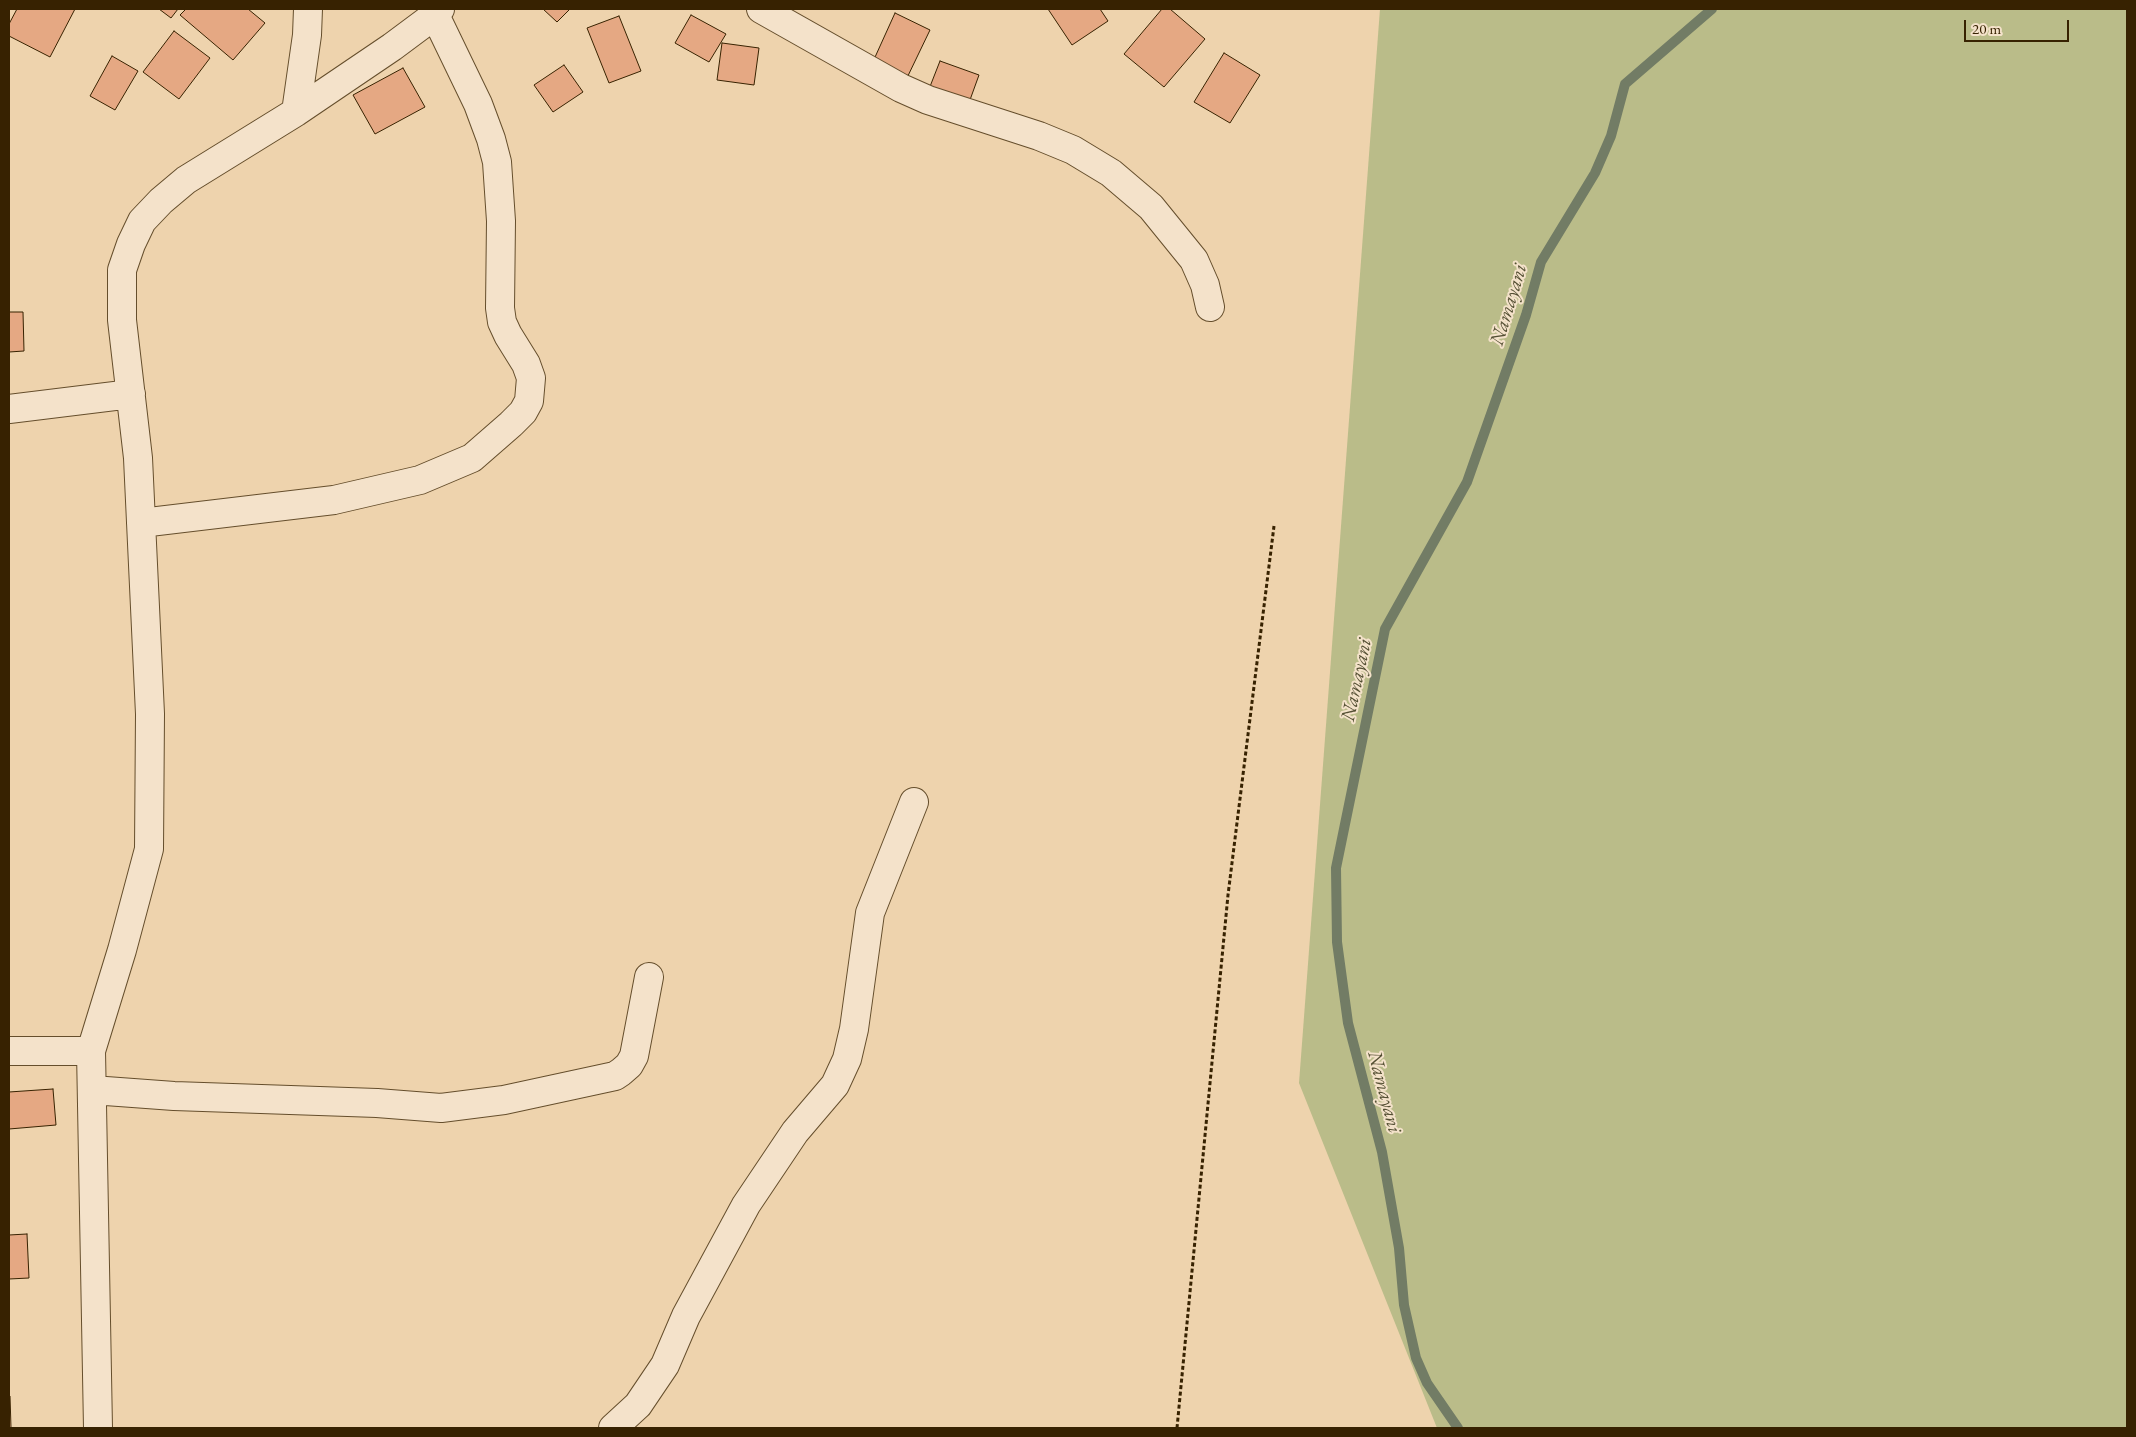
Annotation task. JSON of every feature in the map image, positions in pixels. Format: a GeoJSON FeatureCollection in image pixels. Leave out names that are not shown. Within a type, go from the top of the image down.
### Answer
{"type":"FeatureCollection","features":[{"type":"Feature","properties":{"kind":"street"},"geometry":{"type":"LineString","coordinates":[[296,112],[307,35],[308,9]]}},
{"type":"Feature","properties":{"kind":"street"},"geometry":{"type":"LineString","coordinates":[[761,9],[901,88],[936,103],[1040,136],[1073,150],[1111,174],[1151,207],[1184,246],[1194,260],[1205,285],[1210,307]]}},
{"type":"Feature","properties":{"kind":"street"},"geometry":{"type":"LineString","coordinates":[[98,1428],[91,1051],[122,950],[148,849],[150,714],[141,523],[138,458],[122,320],[122,270],[142,221],[161,201],[186,180],[296,112],[392,47],[438,12],[478,104],[497,162],[501,221],[500,308],[502,322],[526,364],[531,378],[529,402],[524,412],[472,458],[420,480],[334,500],[141,523]]}},
{"type":"Feature","properties":{"kind":"street"},"geometry":{"type":"LineString","coordinates":[[9,409],[131,394]]}},
{"type":"Feature","properties":{"kind":"street"},"geometry":{"type":"LineString","coordinates":[[613,1428],[638,1405],[665,1365],[686,1316],[746,1205],[794,1132],[835,1085],[847,1059],[854,1029],[870,912],[914,802]]}},
{"type":"Feature","properties":{"kind":"street"},"geometry":{"type":"LineString","coordinates":[[92,1090],[174,1096],[377,1102],[441,1108],[504,1100],[615,1076],[621,1072],[629,1065],[634,1056],[649,977]]}},
{"type":"Feature","properties":{"kind":"street"},"geometry":{"type":"LineString","coordinates":[[9,1051],[91,1051]]}},
{"type":"Feature","properties":{"kind":"path"},"geometry":{"type":"LineString","coordinates":[[1177,1428],[1228,895],[1274,526]]}},
{"type":"Feature","properties":{"kind":"green space"},"geometry":{"type":"Polygon","coordinates":[[[1380,9],[2127,9],[2127,1428],[1437,1428],[1299,1083],[1380,9]]]}},
{"type":"Feature","properties":{"kind":"building"},"geometry":{"type":"Polygon","coordinates":[[[17,9],[75,9],[50,57],[9,36],[9,24],[17,9]]]}},
{"type":"Feature","properties":{"kind":"building"},"geometry":{"type":"Polygon","coordinates":[[[159,9],[178,9],[171,18],[159,9]]]}},
{"type":"Feature","properties":{"kind":"building"},"geometry":{"type":"Polygon","coordinates":[[[186,9],[248,9],[265,23],[233,60],[180,15],[186,9]]]}},
{"type":"Feature","properties":{"kind":"building"},"geometry":{"type":"Polygon","coordinates":[[[543,9],[570,9],[557,22],[543,9]]]}},
{"type":"Feature","properties":{"kind":"building"},"geometry":{"type":"Polygon","coordinates":[[[1048,9],[1100,9],[1108,21],[1072,45],[1048,9]]]}},
{"type":"Feature","properties":{"kind":"building"},"geometry":{"type":"Polygon","coordinates":[[[1162,9],[1170,9],[1205,39],[1164,87],[1124,54],[1162,9]]]}},
{"type":"Feature","properties":{"kind":"building"},"geometry":{"type":"Polygon","coordinates":[[[895,13],[930,30],[905,82],[871,66],[895,13]]]}},
{"type":"Feature","properties":{"kind":"building"},"geometry":{"type":"Polygon","coordinates":[[[691,15],[726,34],[709,62],[675,43],[691,15]]]}},
{"type":"Feature","properties":{"kind":"building"},"geometry":{"type":"Polygon","coordinates":[[[619,16],[641,71],[609,83],[587,28],[619,16]]]}},
{"type":"Feature","properties":{"kind":"building"},"geometry":{"type":"Polygon","coordinates":[[[174,31],[210,58],[179,99],[143,72],[174,31]]]}},
{"type":"Feature","properties":{"kind":"building"},"geometry":{"type":"Polygon","coordinates":[[[722,43],[759,48],[754,85],[717,80],[722,43]]]}},
{"type":"Feature","properties":{"kind":"building"},"geometry":{"type":"Polygon","coordinates":[[[1224,53],[1260,75],[1230,123],[1194,102],[1224,53]]]}},
{"type":"Feature","properties":{"kind":"building"},"geometry":{"type":"Polygon","coordinates":[[[112,56],[138,71],[115,110],[90,96],[112,56]]]}},
{"type":"Feature","properties":{"kind":"building"},"geometry":{"type":"Polygon","coordinates":[[[940,61],[979,75],[962,122],[922,107],[940,61]]]}},
{"type":"Feature","properties":{"kind":"building"},"geometry":{"type":"Polygon","coordinates":[[[564,65],[583,92],[553,112],[534,85],[564,65]]]}},
{"type":"Feature","properties":{"kind":"building"},"geometry":{"type":"Polygon","coordinates":[[[403,68],[425,107],[375,134],[353,95],[403,68]]]}},
{"type":"Feature","properties":{"kind":"building"},"geometry":{"type":"Polygon","coordinates":[[[9,312],[23,312],[24,351],[9,352],[9,312]]]}},
{"type":"Feature","properties":{"kind":"building"},"geometry":{"type":"Polygon","coordinates":[[[53,1089],[56,1125],[9,1129],[9,1092],[53,1089]]]}},
{"type":"Feature","properties":{"kind":"building"},"geometry":{"type":"Polygon","coordinates":[[[27,1234],[29,1278],[9,1279],[9,1235],[27,1234]]]}},
{"type":"Feature","properties":{"kind":"building"},"geometry":{"type":"Polygon","coordinates":[[[10,1396],[11,1428],[9,1428],[10,1396]]]}},
{"type":"Feature","properties":{"kind":"waterway","name":"Namayani"},"geometry":{"type":"LineString","coordinates":[[1458,1428],[1427,1383],[1416,1358],[1404,1305],[1399,1248],[1382,1152],[1348,1023],[1337,942],[1336,868],[1385,629],[1467,482],[1526,315],[1541,262],[1595,173],[1611,136],[1625,84],[1712,9]]}}]}
